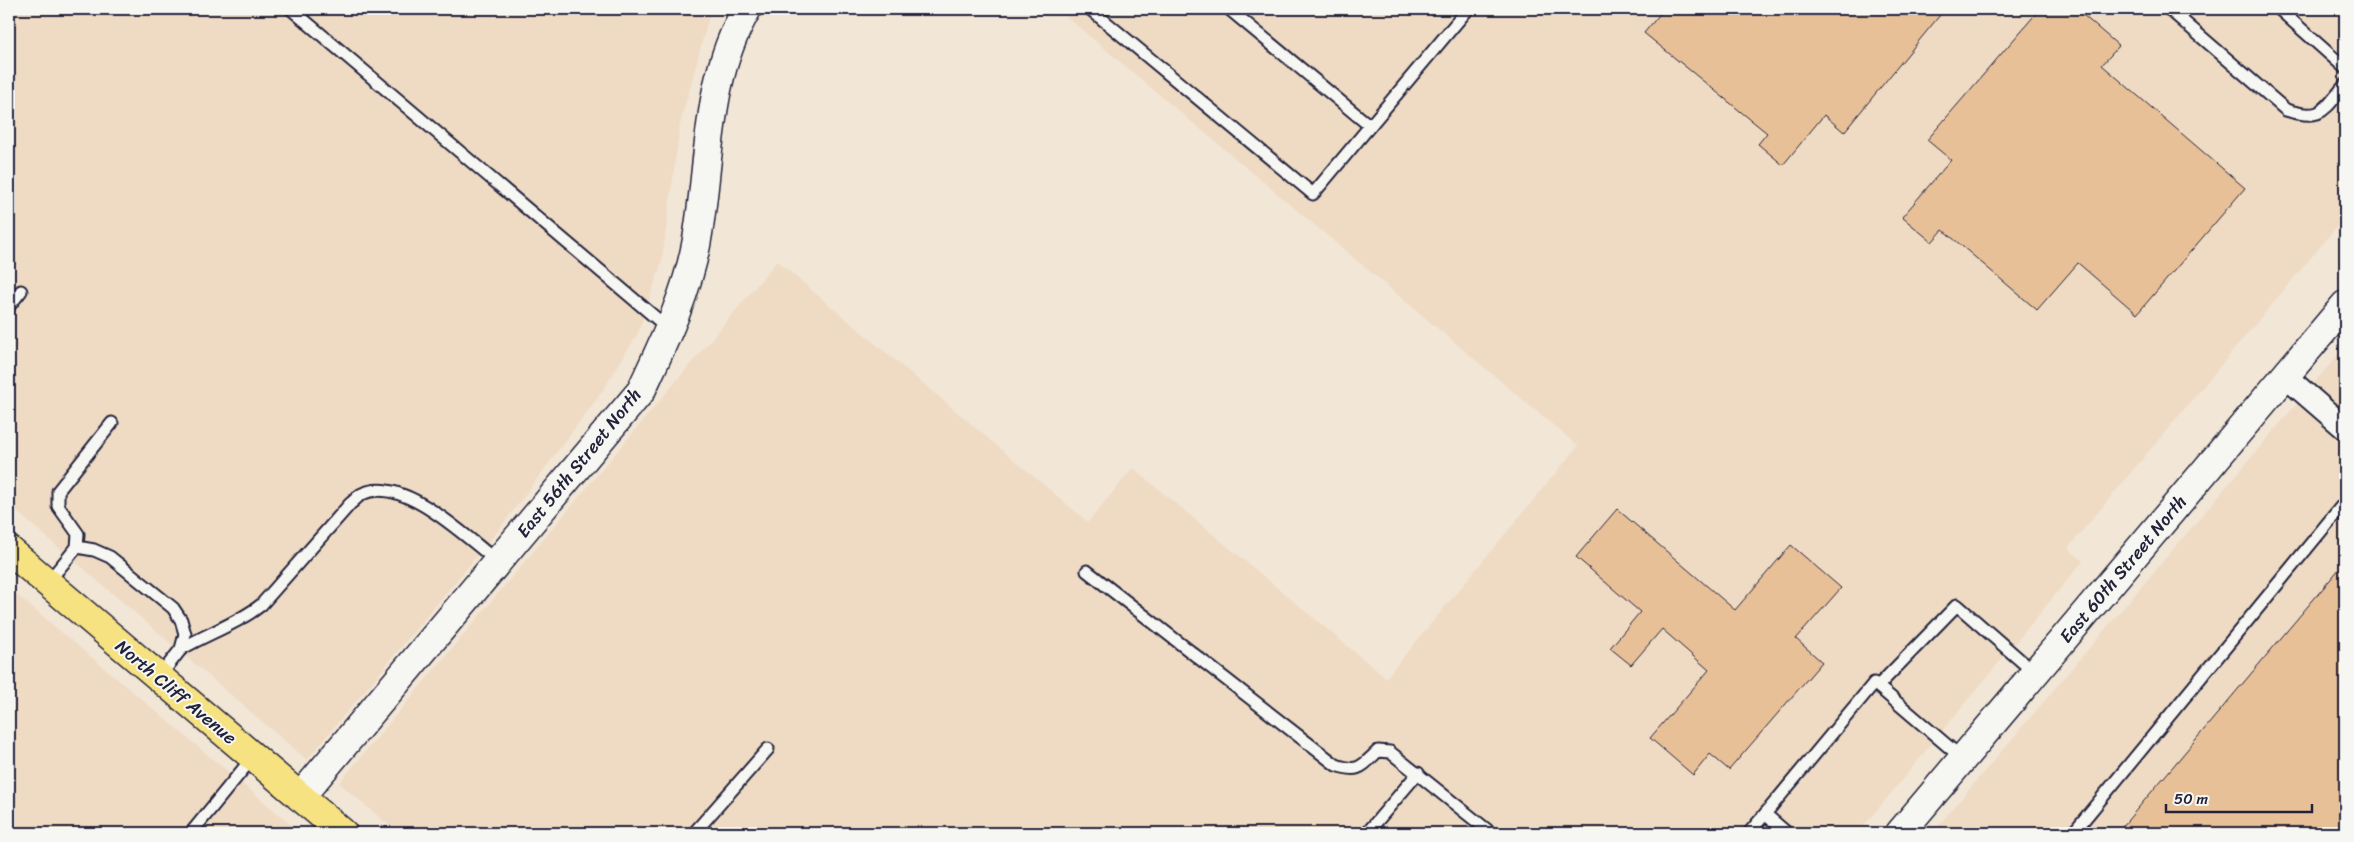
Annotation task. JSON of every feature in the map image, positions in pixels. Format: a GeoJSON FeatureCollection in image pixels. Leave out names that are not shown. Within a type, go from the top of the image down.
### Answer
{"type":"FeatureCollection","features":[{"type":"Feature","properties":{"kind":"main road","name":"North Cliff Avenue"},"geometry":{"type":"LineString","coordinates":[[14,558],[47,583],[343,833]]}},
{"type":"Feature","properties":{"kind":"street","name":"East 56th Street North"},"geometry":{"type":"LineString","coordinates":[[300,797],[641,391],[670,329],[696,246],[710,123],[729,46],[745,9]]}},
{"type":"Feature","properties":{"kind":"street","name":"East 60th Street North"},"geometry":{"type":"LineString","coordinates":[[1900,833],[2345,305]]}},
{"type":"Feature","properties":{"kind":"street"},"geometry":{"type":"LineString","coordinates":[[2285,376],[2345,428]]}},
{"type":"Feature","properties":{"kind":"lane"},"geometry":{"type":"LineString","coordinates":[[291,9],[670,329]]}},
{"type":"Feature","properties":{"kind":"lane"},"geometry":{"type":"LineString","coordinates":[[1090,9],[1313,194],[1468,9]]}},
{"type":"Feature","properties":{"kind":"lane"},"geometry":{"type":"LineString","coordinates":[[1229,9],[1370,126]]}},
{"type":"Feature","properties":{"kind":"lane"},"geometry":{"type":"LineString","coordinates":[[2170,9],[2286,110],[2306,116],[2324,110],[2345,85]]}},
{"type":"Feature","properties":{"kind":"lane"},"geometry":{"type":"LineString","coordinates":[[2279,9],[2345,68]]}},
{"type":"Feature","properties":{"kind":"lane"},"geometry":{"type":"LineString","coordinates":[[9,306],[21,291]]}},
{"type":"Feature","properties":{"kind":"lane"},"geometry":{"type":"LineString","coordinates":[[47,583],[77,548],[78,534],[58,506],[58,491],[112,422]]}},
{"type":"Feature","properties":{"kind":"lane"},"geometry":{"type":"LineString","coordinates":[[158,677],[181,649],[205,635],[246,616],[261,605],[350,504],[362,494],[375,491],[393,492],[412,499],[442,518],[498,562]]}},
{"type":"Feature","properties":{"kind":"lane"},"geometry":{"type":"LineString","coordinates":[[2073,833],[2345,502]]}},
{"type":"Feature","properties":{"kind":"lane"},"geometry":{"type":"LineString","coordinates":[[77,548],[94,550],[110,558],[173,608],[181,620],[185,634],[181,649]]}},
{"type":"Feature","properties":{"kind":"lane"},"geometry":{"type":"LineString","coordinates":[[1087,571],[1336,765],[1351,770],[1360,767],[1378,750],[1390,752],[1491,833]]}},
{"type":"Feature","properties":{"kind":"lane"},"geometry":{"type":"LineString","coordinates":[[1878,686],[1957,605],[2035,673]]}},
{"type":"Feature","properties":{"kind":"lane"},"geometry":{"type":"LineString","coordinates":[[1749,833],[1874,683],[1963,759]]}},
{"type":"Feature","properties":{"kind":"lane"},"geometry":{"type":"LineString","coordinates":[[694,833],[768,749]]}},
{"type":"Feature","properties":{"kind":"lane"},"geometry":{"type":"LineString","coordinates":[[191,833],[253,757]]}},
{"type":"Feature","properties":{"kind":"lane"},"geometry":{"type":"LineString","coordinates":[[1368,833],[1418,773]]}},
{"type":"Feature","properties":{"kind":"lane"},"geometry":{"type":"LineString","coordinates":[[1765,814],[1787,833]]}},
{"type":"Feature","properties":{"kind":"shaded area"},"geometry":{"type":"Polygon","coordinates":[[[9,9],[711,9],[680,125],[662,261],[638,333],[602,392],[498,531],[307,760],[9,505],[9,9]]]}},
{"type":"Feature","properties":{"kind":"shaded area"},"geometry":{"type":"Polygon","coordinates":[[[1057,9],[2345,9],[2345,217],[2068,548],[2083,561],[1858,833],[398,833],[339,783],[777,261],[1088,522],[1133,468],[1386,678],[1578,446],[1057,9]]]}},
{"type":"Feature","properties":{"kind":"shaded area"},"geometry":{"type":"Polygon","coordinates":[[[2345,346],[2345,833],[1932,833],[2294,407],[2345,346]]]}},
{"type":"Feature","properties":{"kind":"shaded area"},"geometry":{"type":"Polygon","coordinates":[[[9,588],[301,833],[9,833],[9,588]]]}},
{"type":"Feature","properties":{"kind":"building"},"geometry":{"type":"Polygon","coordinates":[[[1664,9],[1945,9],[1844,132],[1824,115],[1783,165],[1758,144],[1767,133],[1644,33],[1664,9]]]}},
{"type":"Feature","properties":{"kind":"building"},"geometry":{"type":"Polygon","coordinates":[[[2040,9],[2076,9],[2119,46],[2102,65],[2245,188],[2137,314],[2078,263],[2037,310],[1943,230],[1932,242],[1902,217],[1951,160],[1927,140],[2040,9]]]}},
{"type":"Feature","properties":{"kind":"building"},"geometry":{"type":"Polygon","coordinates":[[[1617,509],[1735,610],[1791,545],[1841,588],[1796,639],[1822,662],[1729,770],[1710,754],[1693,775],[1650,738],[1709,670],[1662,629],[1631,665],[1610,648],[1640,612],[1576,557],[1617,509]]]}},
{"type":"Feature","properties":{"kind":"building"},"geometry":{"type":"Polygon","coordinates":[[[2345,562],[2345,833],[2117,833],[2345,562]]]}}]}
